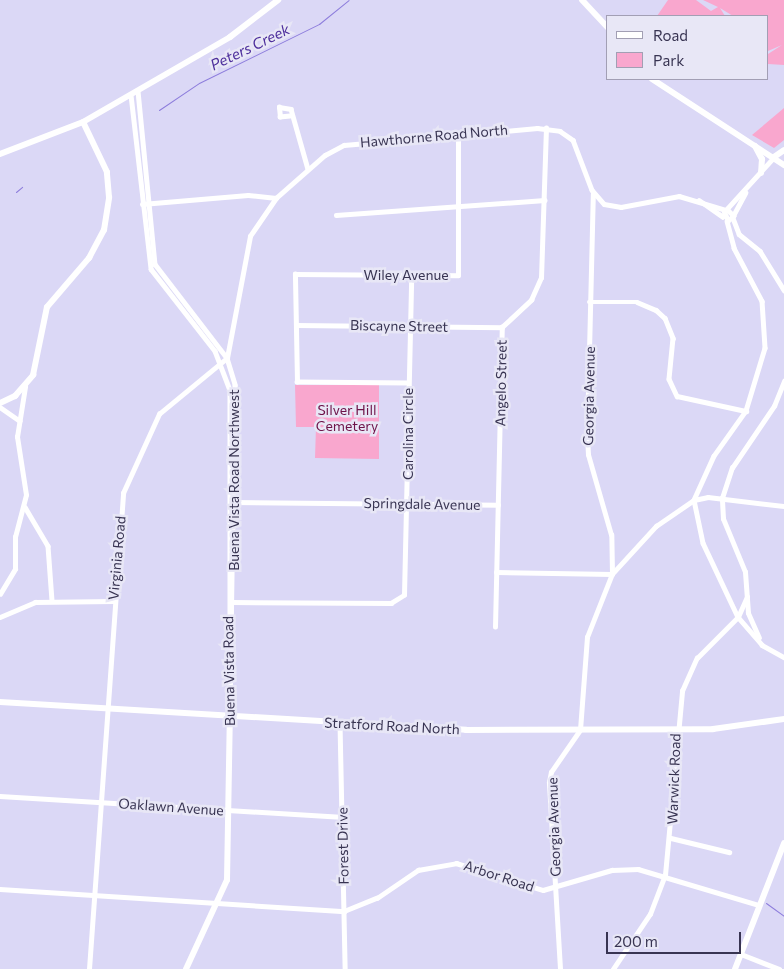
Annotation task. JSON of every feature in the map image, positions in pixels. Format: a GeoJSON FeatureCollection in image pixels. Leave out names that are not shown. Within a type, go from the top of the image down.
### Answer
{"type":"FeatureCollection","features":[{"type":"Feature","properties":{"kind":"main road"},"geometry":{"type":"LineString","coordinates":[[0,154],[84,122],[234,34],[278,0]]}},
{"type":"Feature","properties":{"kind":"main road"},"geometry":{"type":"LineString","coordinates":[[582,0],[606,26]]}},
{"type":"Feature","properties":{"kind":"main road"},"geometry":{"type":"LineString","coordinates":[[654,80],[755,144],[784,165]]}},
{"type":"Feature","properties":{"kind":"main road"},"geometry":{"type":"LineString","coordinates":[[0,403],[25,387],[38,364],[47,307],[89,258],[106,220],[105,165],[84,122]]}},
{"type":"Feature","properties":{"kind":"main road"},"geometry":{"type":"LineString","coordinates":[[755,144],[762,159],[761,173]]}},
{"type":"Feature","properties":{"kind":"main road"},"geometry":{"type":"LineString","coordinates":[[774,157],[784,150]]}},
{"type":"Feature","properties":{"kind":"main road","name":"Stratford Road North"},"geometry":{"type":"LineString","coordinates":[[0,702],[340,723],[580,730],[739,728],[784,719]]}},
{"type":"Feature","properties":{"kind":"main road","name":"Buena Vista Road"},"geometry":{"type":"LineString","coordinates":[[186,969],[220,902],[229,867],[230,716]]}},
{"type":"Feature","properties":{"kind":"main road"},"geometry":{"type":"LineString","coordinates":[[735,969],[784,844]]}},
{"type":"Feature","properties":{"kind":"street","name":"Buena Vista Road Northwest"},"geometry":{"type":"LineString","coordinates":[[138,91],[144,204],[152,253],[159,274],[227,358],[235,392],[232,502]]}},
{"type":"Feature","properties":{"kind":"street","name":"Buena Vista Road Northwest"},"geometry":{"type":"LineString","coordinates":[[131,95],[151,268],[223,365]]}},
{"type":"Feature","properties":{"kind":"street"},"geometry":{"type":"LineString","coordinates":[[290,116],[308,169]]}},
{"type":"Feature","properties":{"kind":"street","name":"Hawthorne Road North"},"geometry":{"type":"LineString","coordinates":[[276,198],[308,169],[344,145],[546,128],[563,133],[576,144],[594,194]]}},
{"type":"Feature","properties":{"kind":"street","name":"Angelo Street"},"geometry":{"type":"LineString","coordinates":[[498,505],[502,327],[538,290],[544,200],[546,128]]}},
{"type":"Feature","properties":{"kind":"street","name":"Wiley Avenue"},"geometry":{"type":"LineString","coordinates":[[296,325],[295,274],[458,275],[458,135]]}},
{"type":"Feature","properties":{"kind":"street"},"geometry":{"type":"LineString","coordinates":[[774,157],[745,193],[727,210],[725,219],[734,248],[759,291],[766,321],[763,360],[746,411],[714,456],[694,500],[703,543],[738,617],[762,644],[784,656]]}},
{"type":"Feature","properties":{"kind":"street"},"geometry":{"type":"LineString","coordinates":[[725,219],[733,216],[745,193]]}},
{"type":"Feature","properties":{"kind":"street"},"geometry":{"type":"LineString","coordinates":[[594,194],[617,207],[673,196],[699,200],[727,210],[733,216],[746,240],[771,266],[784,290]]}},
{"type":"Feature","properties":{"kind":"street","name":"Georgia Avenue"},"geometry":{"type":"LineString","coordinates":[[560,969],[550,776],[580,730],[586,644],[612,574],[611,535],[588,455],[589,302],[594,194]]}},
{"type":"Feature","properties":{"kind":"street"},"geometry":{"type":"LineString","coordinates":[[144,204],[248,195],[276,198]]}},
{"type":"Feature","properties":{"kind":"street","name":"Virginia Road"},"geometry":{"type":"LineString","coordinates":[[89,969],[105,709],[122,502],[131,469],[162,410],[223,365],[227,358],[250,236],[276,198]]}},
{"type":"Feature","properties":{"kind":"street"},"geometry":{"type":"LineString","coordinates":[[336,215],[544,200]]}},
{"type":"Feature","properties":{"kind":"street"},"geometry":{"type":"LineString","coordinates":[[699,200],[725,219]]}},
{"type":"Feature","properties":{"kind":"street"},"geometry":{"type":"LineString","coordinates":[[734,248],[736,242],[746,240]]}},
{"type":"Feature","properties":{"kind":"street","name":"Carolina Circle"},"geometry":{"type":"LineString","coordinates":[[231,602],[399,600],[406,587],[411,275]]}},
{"type":"Feature","properties":{"kind":"street"},"geometry":{"type":"LineString","coordinates":[[589,302],[637,302],[656,310],[665,318],[672,338],[669,379],[677,396],[746,411]]}},
{"type":"Feature","properties":{"kind":"street"},"geometry":{"type":"LineString","coordinates":[[296,325],[297,382],[408,383]]}},
{"type":"Feature","properties":{"kind":"street","name":"Biscayne Street"},"geometry":{"type":"LineString","coordinates":[[296,325],[502,327]]}},
{"type":"Feature","properties":{"kind":"street","name":"Buena Vista Road"},"geometry":{"type":"LineString","coordinates":[[223,365],[230,390],[232,502],[230,716]]}},
{"type":"Feature","properties":{"kind":"street"},"geometry":{"type":"LineString","coordinates":[[762,644],[748,613],[741,558],[723,518],[722,498],[732,468],[774,406],[784,381]]}},
{"type":"Feature","properties":{"kind":"street"},"geometry":{"type":"LineString","coordinates":[[0,594],[16,569],[15,537],[25,507],[26,486],[17,450],[25,387]]}},
{"type":"Feature","properties":{"kind":"street"},"geometry":{"type":"LineString","coordinates":[[0,407],[20,421]]}},
{"type":"Feature","properties":{"kind":"street"},"geometry":{"type":"LineString","coordinates":[[496,572],[612,574],[656,526],[694,500],[722,498],[784,506]]}},
{"type":"Feature","properties":{"kind":"street","name":"Springdale Avenue"},"geometry":{"type":"LineString","coordinates":[[232,502],[498,505],[496,627]]}},
{"type":"Feature","properties":{"kind":"street"},"geometry":{"type":"LineString","coordinates":[[25,507],[48,546],[52,600]]}},
{"type":"Feature","properties":{"kind":"street","name":"Warwick Road"},"geometry":{"type":"LineString","coordinates":[[613,967],[650,914],[665,875],[672,838],[675,729],[690,671],[738,617],[747,597]]}},
{"type":"Feature","properties":{"kind":"street"},"geometry":{"type":"LineString","coordinates":[[0,617],[23,605],[52,600],[113,601]]}},
{"type":"Feature","properties":{"kind":"street","name":"Forest Drive"},"geometry":{"type":"LineString","coordinates":[[340,723],[345,969]]}},
{"type":"Feature","properties":{"kind":"street","name":"Oaklawn Avenue"},"geometry":{"type":"LineString","coordinates":[[0,796],[343,817]]}},
{"type":"Feature","properties":{"kind":"street"},"geometry":{"type":"LineString","coordinates":[[672,838],[729,852]]}},
{"type":"Feature","properties":{"kind":"street","name":"Arbor Road"},"geometry":{"type":"LineString","coordinates":[[0,889],[344,911],[377,898],[418,870],[448,863],[469,864],[539,890],[556,888],[625,868],[665,875],[759,905]]}},
{"type":"Feature","properties":{"kind":"street"},"geometry":{"type":"LineString","coordinates":[[740,954],[779,969]]}},
{"type":"Feature","properties":{"kind":"street"},"geometry":{"type":"LineString","coordinates":[[608,969],[613,967]]}},
{"type":"Feature","properties":{"kind":"green space"},"geometry":{"type":"Polygon","coordinates":[[[668,0],[696,0],[711,11],[718,7],[703,0],[784,0],[784,65],[769,64],[769,53],[782,45],[769,51],[769,15],[731,15],[720,8],[724,15],[658,15],[668,0]]]}},
{"type":"Feature","properties":{"kind":"green space"},"geometry":{"type":"Polygon","coordinates":[[[784,108],[784,140],[774,148],[752,135],[784,108]]]}},
{"type":"Feature","properties":{"kind":"green space","name":"Silver Hill Cemetery"},"geometry":{"type":"Polygon","coordinates":[[[295,385],[379,385],[379,459],[315,458],[316,427],[296,427],[295,385]]]}},
{"type":"Feature","properties":{"kind":"waterway","name":"Peters Creek"},"geometry":{"type":"LineString","coordinates":[[159,110],[199,83],[319,24],[349,0]]}},
{"type":"Feature","properties":{"kind":"waterway","name":"Peters Creek"},"geometry":{"type":"LineString","coordinates":[[16,192],[22,187]]}},
{"type":"Feature","properties":{"kind":"waterway"},"geometry":{"type":"LineString","coordinates":[[766,903],[784,916]]}}]}
